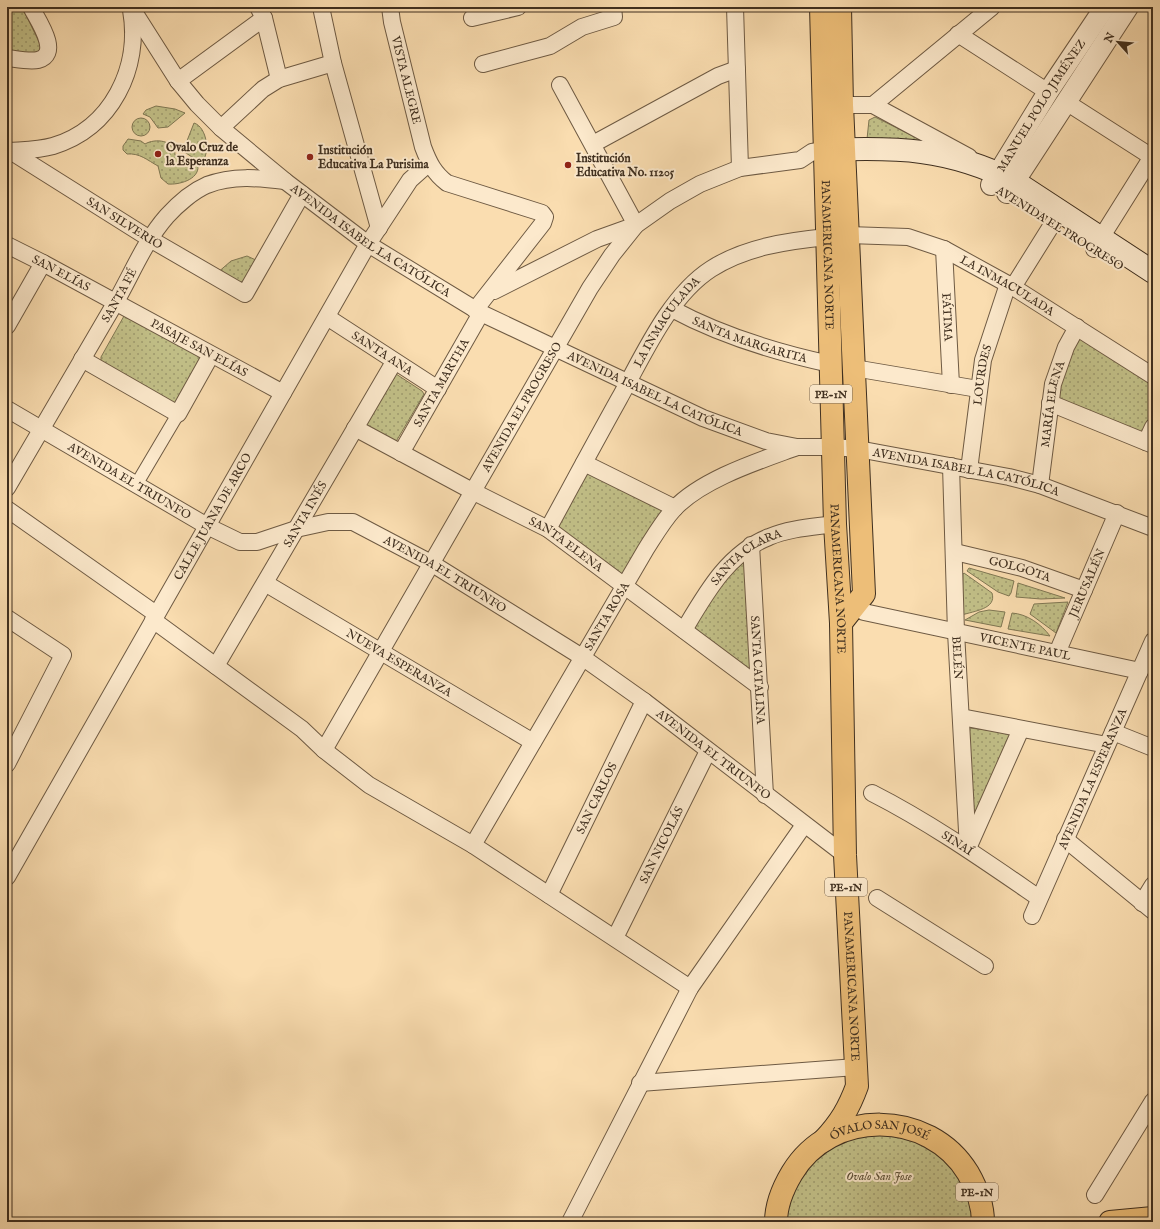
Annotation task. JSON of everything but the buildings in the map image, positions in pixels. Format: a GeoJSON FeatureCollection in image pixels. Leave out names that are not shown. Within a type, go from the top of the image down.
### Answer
{"type":"FeatureCollection","features":[{"type":"Feature","properties":{"kind":"highway","name":"PANAMERICANA NORTE"},"geometry":{"type":"LineString","coordinates":[[820,7],[835,157],[848,235],[864,603]]}},
{"type":"Feature","properties":{"kind":"highway","name":"PANAMERICANA NORTE"},"geometry":{"type":"LineString","coordinates":[[824,1140],[840,1123],[850,1105],[856,1086],[845,855],[841,623],[835,524],[827,237],[842,105],[840,7]]}},
{"type":"Feature","properties":{"kind":"highway"},"geometry":{"type":"LineString","coordinates":[[841,623],[864,603]]}},
{"type":"Feature","properties":{"kind":"highway","name":"ÓVALO SAN JOSÉ"},"geometry":{"type":"LineString","coordinates":[[776,1222],[779,1200],[786,1183],[796,1166],[809,1152],[824,1140],[854,1127],[879,1124],[911,1129],[934,1139],[950,1151],[963,1165],[973,1181],[980,1199],[983,1222]]}},
{"type":"Feature","properties":{"kind":"highway"},"geometry":{"type":"LineString","coordinates":[[1110,1222],[1153,1218]]}},
{"type":"Feature","properties":{"kind":"main road","name":"AVENIDA EL PROGRESO"},"geometry":{"type":"LineString","coordinates":[[835,157],[924,164],[1002,183],[1097,244],[1153,286]]}},
{"type":"Feature","properties":{"kind":"main road","name":"AVENIDA EL PROGRESO"},"geometry":{"type":"LineString","coordinates":[[1002,183],[1053,223],[1153,272]]}},
{"type":"Feature","properties":{"kind":"street"},"geometry":{"type":"LineString","coordinates":[[7,58],[38,60],[47,55],[50,48],[45,34],[31,7]]}},
{"type":"Feature","properties":{"kind":"street"},"geometry":{"type":"LineString","coordinates":[[9,150],[32,150],[54,145],[74,137],[92,124],[108,109],[120,90],[128,70],[133,49],[134,27],[131,7]]}},
{"type":"Feature","properties":{"kind":"street","name":"AVENIDA ISABEL LA CATÓLICA"},"geometry":{"type":"LineString","coordinates":[[131,7],[178,81],[197,104],[221,128],[285,181],[368,244],[478,311],[628,383],[736,431],[766,441],[797,447],[858,449],[951,466],[1040,485],[1117,513],[1153,528]]}},
{"type":"Feature","properties":{"kind":"street"},"geometry":{"type":"LineString","coordinates":[[321,7],[333,63],[378,228]]}},
{"type":"Feature","properties":{"kind":"street","name":"VISTA ALEGRE"},"geometry":{"type":"LineString","coordinates":[[390,7],[399,52],[423,148],[429,163],[436,174],[447,183],[542,213],[545,217]]}},
{"type":"Feature","properties":{"kind":"street"},"geometry":{"type":"LineString","coordinates":[[472,18],[518,7]]}},
{"type":"Feature","properties":{"kind":"street"},"geometry":{"type":"LineString","coordinates":[[483,64],[550,46],[582,26],[614,16],[613,7]]}},
{"type":"Feature","properties":{"kind":"street"},"geometry":{"type":"LineString","coordinates":[[735,7],[740,168]]}},
{"type":"Feature","properties":{"kind":"street"},"geometry":{"type":"LineString","coordinates":[[842,105],[873,105],[992,7]]}},
{"type":"Feature","properties":{"kind":"street","name":"MANUEL POLO JIMÉNEZ"},"geometry":{"type":"LineString","coordinates":[[1002,183],[1048,92],[1105,7]]}},
{"type":"Feature","properties":{"kind":"street","name":"MANUEL POLO JIMÉNEZ"},"geometry":{"type":"LineString","coordinates":[[1002,183],[1066,102],[1128,7]]}},
{"type":"Feature","properties":{"kind":"street"},"geometry":{"type":"LineString","coordinates":[[178,81],[261,13],[279,79]]}},
{"type":"Feature","properties":{"kind":"street"},"geometry":{"type":"LineString","coordinates":[[958,34],[999,62],[1048,92]]}},
{"type":"Feature","properties":{"kind":"street"},"geometry":{"type":"LineString","coordinates":[[221,128],[263,89],[279,79],[333,63]]}},
{"type":"Feature","properties":{"kind":"street"},"geometry":{"type":"LineString","coordinates":[[593,144],[718,76],[737,69]]}},
{"type":"Feature","properties":{"kind":"street"},"geometry":{"type":"LineString","coordinates":[[490,292],[597,239],[636,225],[560,85]]}},
{"type":"Feature","properties":{"kind":"street"},"geometry":{"type":"LineString","coordinates":[[1066,102],[1152,156],[1097,244]]}},
{"type":"Feature","properties":{"kind":"street","name":"AVENIDA EL PROGRESO"},"geometry":{"type":"LineString","coordinates":[[873,105],[1002,183]]}},
{"type":"Feature","properties":{"kind":"street","name":"SAN SILVERIO"},"geometry":{"type":"LineString","coordinates":[[9,150],[150,240],[245,294],[302,194]]}},
{"type":"Feature","properties":{"kind":"street","name":"AVENIDA EL PROGRESO"},"geometry":{"type":"LineString","coordinates":[[324,750],[379,651],[474,492],[590,288],[612,254],[636,225],[670,201],[700,184],[740,168],[800,160],[812,152],[835,157]]}},
{"type":"Feature","properties":{"kind":"street","name":"CALLE JUANA DE ARCO"},"geometry":{"type":"LineString","coordinates":[[7,877],[368,244],[410,180],[429,163]]}},
{"type":"Feature","properties":{"kind":"street","name":"SANTA FÉ"},"geometry":{"type":"LineString","coordinates":[[7,488],[150,240],[167,216],[189,196],[207,185],[231,179],[254,178],[285,181]]}},
{"type":"Feature","properties":{"kind":"street","name":"SANTA MARTHA"},"geometry":{"type":"LineString","coordinates":[[401,453],[438,389],[478,311],[490,292],[543,223],[545,217]]}},
{"type":"Feature","properties":{"kind":"street","name":"LOURDES"},"geometry":{"type":"LineString","coordinates":[[969,470],[978,390],[987,345],[1010,285],[1053,223]]}},
{"type":"Feature","properties":{"kind":"street","name":"LA INMACULADA"},"geometry":{"type":"LineString","coordinates":[[848,235],[908,236],[944,249],[1010,285],[1153,376]]}},
{"type":"Feature","properties":{"kind":"street","name":"LA INMACULADA"},"geometry":{"type":"LineString","coordinates":[[548,529],[628,383],[672,309],[692,284],[711,269],[733,258],[788,241],[827,237]]}},
{"type":"Feature","properties":{"kind":"street","name":"SAN ELÍAS"},"geometry":{"type":"LineString","coordinates":[[7,245],[44,263],[115,303]]}},
{"type":"Feature","properties":{"kind":"street","name":"FÁTIMA"},"geometry":{"type":"LineString","coordinates":[[944,249],[951,385]]}},
{"type":"Feature","properties":{"kind":"street"},"geometry":{"type":"LineString","coordinates":[[7,326],[44,263]]}},
{"type":"Feature","properties":{"kind":"street","name":"PASAJE SAN ELÍAS"},"geometry":{"type":"LineString","coordinates":[[115,303],[283,393]]}},
{"type":"Feature","properties":{"kind":"street","name":"SANTA MARGARITA"},"geometry":{"type":"LineString","coordinates":[[672,309],[692,320],[755,345],[830,364]]}},
{"type":"Feature","properties":{"kind":"street","name":"SANTA ANA"},"geometry":{"type":"LineString","coordinates":[[327,317],[394,362],[438,389]]}},
{"type":"Feature","properties":{"kind":"street","name":"MARÍA ELENA"},"geometry":{"type":"LineString","coordinates":[[1040,485],[1053,384],[1059,366],[1077,327]]}},
{"type":"Feature","properties":{"kind":"street"},"geometry":{"type":"LineString","coordinates":[[136,485],[212,355]]}},
{"type":"Feature","properties":{"kind":"street"},"geometry":{"type":"LineString","coordinates":[[82,360],[178,414]]}},
{"type":"Feature","properties":{"kind":"street","name":"SANTA INÉS"},"geometry":{"type":"LineString","coordinates":[[216,666],[394,362]]}},
{"type":"Feature","properties":{"kind":"street"},"geometry":{"type":"LineString","coordinates":[[854,368],[978,390]]}},
{"type":"Feature","properties":{"kind":"street"},"geometry":{"type":"LineString","coordinates":[[1050,403],[1149,444],[1153,426]]}},
{"type":"Feature","properties":{"kind":"street","name":"AVENIDA EL TRIUNFO"},"geometry":{"type":"LineString","coordinates":[[7,409],[40,430],[207,526],[240,542],[257,542],[296,529],[328,522],[353,522],[431,563],[582,657],[644,701],[845,855]]}},
{"type":"Feature","properties":{"kind":"street","name":"SANTA ELENA"},"geometry":{"type":"LineString","coordinates":[[355,428],[474,492],[548,529],[760,687]]}},
{"type":"Feature","properties":{"kind":"street","name":"SANTA ROSA"},"geometry":{"type":"LineString","coordinates":[[473,845],[646,549],[675,508],[690,496],[723,476],[797,447]]}},
{"type":"Feature","properties":{"kind":"street"},"geometry":{"type":"LineString","coordinates":[[584,463],[675,508]]}},
{"type":"Feature","properties":{"kind":"street","name":"BELÉN"},"geometry":{"type":"LineString","coordinates":[[951,466],[955,552],[956,632],[968,849]]}},
{"type":"Feature","properties":{"kind":"street"},"geometry":{"type":"LineString","coordinates":[[7,509],[155,617],[216,666],[302,729],[324,750],[369,785],[473,845],[690,988]]}},
{"type":"Feature","properties":{"kind":"street","name":"JERUSALÉN"},"geometry":{"type":"LineString","coordinates":[[1058,653],[1117,513]]}},
{"type":"Feature","properties":{"kind":"street","name":"SANTA CLARA"},"geometry":{"type":"LineString","coordinates":[[684,630],[718,576],[752,545],[776,534],[835,524]]}},
{"type":"Feature","properties":{"kind":"street","name":"SANTA CATALINA"},"geometry":{"type":"LineString","coordinates":[[752,545],[765,795]]}},
{"type":"Feature","properties":{"kind":"street","name":"GOLGOTA"},"geometry":{"type":"LineString","coordinates":[[955,552],[1022,568],[1084,590]]}},
{"type":"Feature","properties":{"kind":"street","name":"NUEVA ESPERANZA"},"geometry":{"type":"LineString","coordinates":[[265,583],[533,742]]}},
{"type":"Feature","properties":{"kind":"street","name":"VICENTE PAUL"},"geometry":{"type":"LineString","coordinates":[[864,603],[956,632],[1140,671]]}},
{"type":"Feature","properties":{"kind":"street"},"geometry":{"type":"LineString","coordinates":[[7,618],[63,655],[7,764]]}},
{"type":"Feature","properties":{"kind":"street","name":"AVENIDA LA ESPERANZA"},"geometry":{"type":"LineString","coordinates":[[1032,916],[1153,641]]}},
{"type":"Feature","properties":{"kind":"street","name":"SAN CARLOS"},"geometry":{"type":"LineString","coordinates":[[549,894],[644,701]]}},
{"type":"Feature","properties":{"kind":"street"},"geometry":{"type":"LineString","coordinates":[[961,717],[1021,728],[1110,739],[1153,748]]}},
{"type":"Feature","properties":{"kind":"street"},"geometry":{"type":"LineString","coordinates":[[968,849],[1021,728]]}},
{"type":"Feature","properties":{"kind":"street","name":"SAN NICOLÁS"},"geometry":{"type":"LineString","coordinates":[[615,938],[708,751]]}},
{"type":"Feature","properties":{"kind":"street","name":"SINAÍ"},"geometry":{"type":"LineString","coordinates":[[872,793],[896,805],[968,849],[1039,898]]}},
{"type":"Feature","properties":{"kind":"street"},"geometry":{"type":"LineString","coordinates":[[570,1222],[690,988],[804,825]]}},
{"type":"Feature","properties":{"kind":"street"},"geometry":{"type":"LineString","coordinates":[[1065,839],[1147,907],[1153,885]]}},
{"type":"Feature","properties":{"kind":"street"},"geometry":{"type":"LineString","coordinates":[[877,898],[985,966]]}},
{"type":"Feature","properties":{"kind":"street"},"geometry":{"type":"LineString","coordinates":[[640,1083],[856,1067]]}},
{"type":"Feature","properties":{"kind":"street"},"geometry":{"type":"LineString","coordinates":[[1095,1195],[1153,1101]]}},
{"type":"Feature","properties":{"kind":"green space"},"geometry":{"type":"Polygon","coordinates":[[[7,7],[22,7],[41,46],[39,52],[7,54],[7,7]]]}},
{"type":"Feature","properties":{"kind":"green space"},"geometry":{"type":"Polygon","coordinates":[[[156,106],[175,109],[185,113],[168,127],[158,128],[150,117],[143,114],[146,110],[156,106]]]}},
{"type":"Feature","properties":{"kind":"green space"},"geometry":{"type":"Polygon","coordinates":[[[875,117],[937,148],[867,139],[869,120],[875,117]]]}},
{"type":"Feature","properties":{"kind":"green space"},"geometry":{"type":"Polygon","coordinates":[[[141,118],[145,119],[149,123],[149,131],[145,135],[141,136],[137,135],[133,131],[132,127],[133,123],[137,119],[141,118]]]}},
{"type":"Feature","properties":{"kind":"green space"},"geometry":{"type":"Polygon","coordinates":[[[194,123],[198,125],[205,135],[207,147],[206,154],[201,163],[183,151],[194,123]]]}},
{"type":"Feature","properties":{"kind":"green space"},"geometry":{"type":"Polygon","coordinates":[[[128,139],[141,141],[145,144],[154,141],[168,143],[172,146],[175,155],[198,166],[195,175],[187,181],[177,184],[168,184],[161,178],[158,166],[140,156],[127,154],[123,150],[123,146],[128,139]]]}},
{"type":"Feature","properties":{"kind":"green space"},"geometry":{"type":"Polygon","coordinates":[[[247,256],[258,261],[246,280],[238,283],[216,274],[231,261],[247,256]]]}},
{"type":"Feature","properties":{"kind":"green space"},"geometry":{"type":"Polygon","coordinates":[[[124,316],[127,316],[198,354],[200,360],[177,402],[173,403],[101,361],[101,357],[124,316]]]}},
{"type":"Feature","properties":{"kind":"green space"},"geometry":{"type":"Polygon","coordinates":[[[1079,333],[1153,381],[1153,418],[1144,437],[1055,401],[1079,333]]]}},
{"type":"Feature","properties":{"kind":"green space"},"geometry":{"type":"Polygon","coordinates":[[[393,372],[422,391],[424,394],[394,445],[361,427],[393,372]]]}},
{"type":"Feature","properties":{"kind":"green space"},"geometry":{"type":"Polygon","coordinates":[[[586,469],[668,508],[621,578],[553,530],[586,469]]]}},
{"type":"Feature","properties":{"kind":"green space"},"geometry":{"type":"Polygon","coordinates":[[[746,560],[755,676],[693,629],[719,585],[746,560]]]}},
{"type":"Feature","properties":{"kind":"green space"},"geometry":{"type":"Polygon","coordinates":[[[969,568],[1014,581],[1011,593],[1009,596],[998,592],[967,571],[969,568]]]}},
{"type":"Feature","properties":{"kind":"green space"},"geometry":{"type":"Polygon","coordinates":[[[964,573],[992,593],[993,598],[988,606],[962,615],[963,574],[964,573]]]}},
{"type":"Feature","properties":{"kind":"green space"},"geometry":{"type":"Polygon","coordinates":[[[1018,583],[1065,598],[1041,599],[1016,597],[1018,583]]]}},
{"type":"Feature","properties":{"kind":"green space"},"geometry":{"type":"Polygon","coordinates":[[[1068,602],[1056,633],[1030,614],[1034,604],[1068,602]]]}},
{"type":"Feature","properties":{"kind":"green space"},"geometry":{"type":"Polygon","coordinates":[[[989,610],[1005,612],[1001,627],[965,620],[979,612],[989,610]]]}},
{"type":"Feature","properties":{"kind":"green space"},"geometry":{"type":"Polygon","coordinates":[[[1012,613],[1023,615],[1033,620],[1050,636],[1008,629],[1012,613]]]}},
{"type":"Feature","properties":{"kind":"green space"},"geometry":{"type":"Polygon","coordinates":[[[969,728],[1014,733],[971,827],[969,728]]]}},
{"type":"Feature","properties":{"kind":"green space","name":"Ovalo San Jose"},"geometry":{"type":"Polygon","coordinates":[[[865,1131],[921,1138],[963,1176],[977,1222],[781,1222],[784,1204],[814,1155],[865,1131]]]}},
{"type":"Feature","properties":{"kind":"place","name":"Ovalo Cruz de la Esperanza"},"geometry":{"type":"Point","coordinates":[158,154]}},
{"type":"Feature","properties":{"kind":"place","name":"Institución Educativa La Purisima"},"geometry":{"type":"Point","coordinates":[310,157]}},
{"type":"Feature","properties":{"kind":"place","name":"Institución Educativa No. 11205"},"geometry":{"type":"Point","coordinates":[568,165]}}]}
